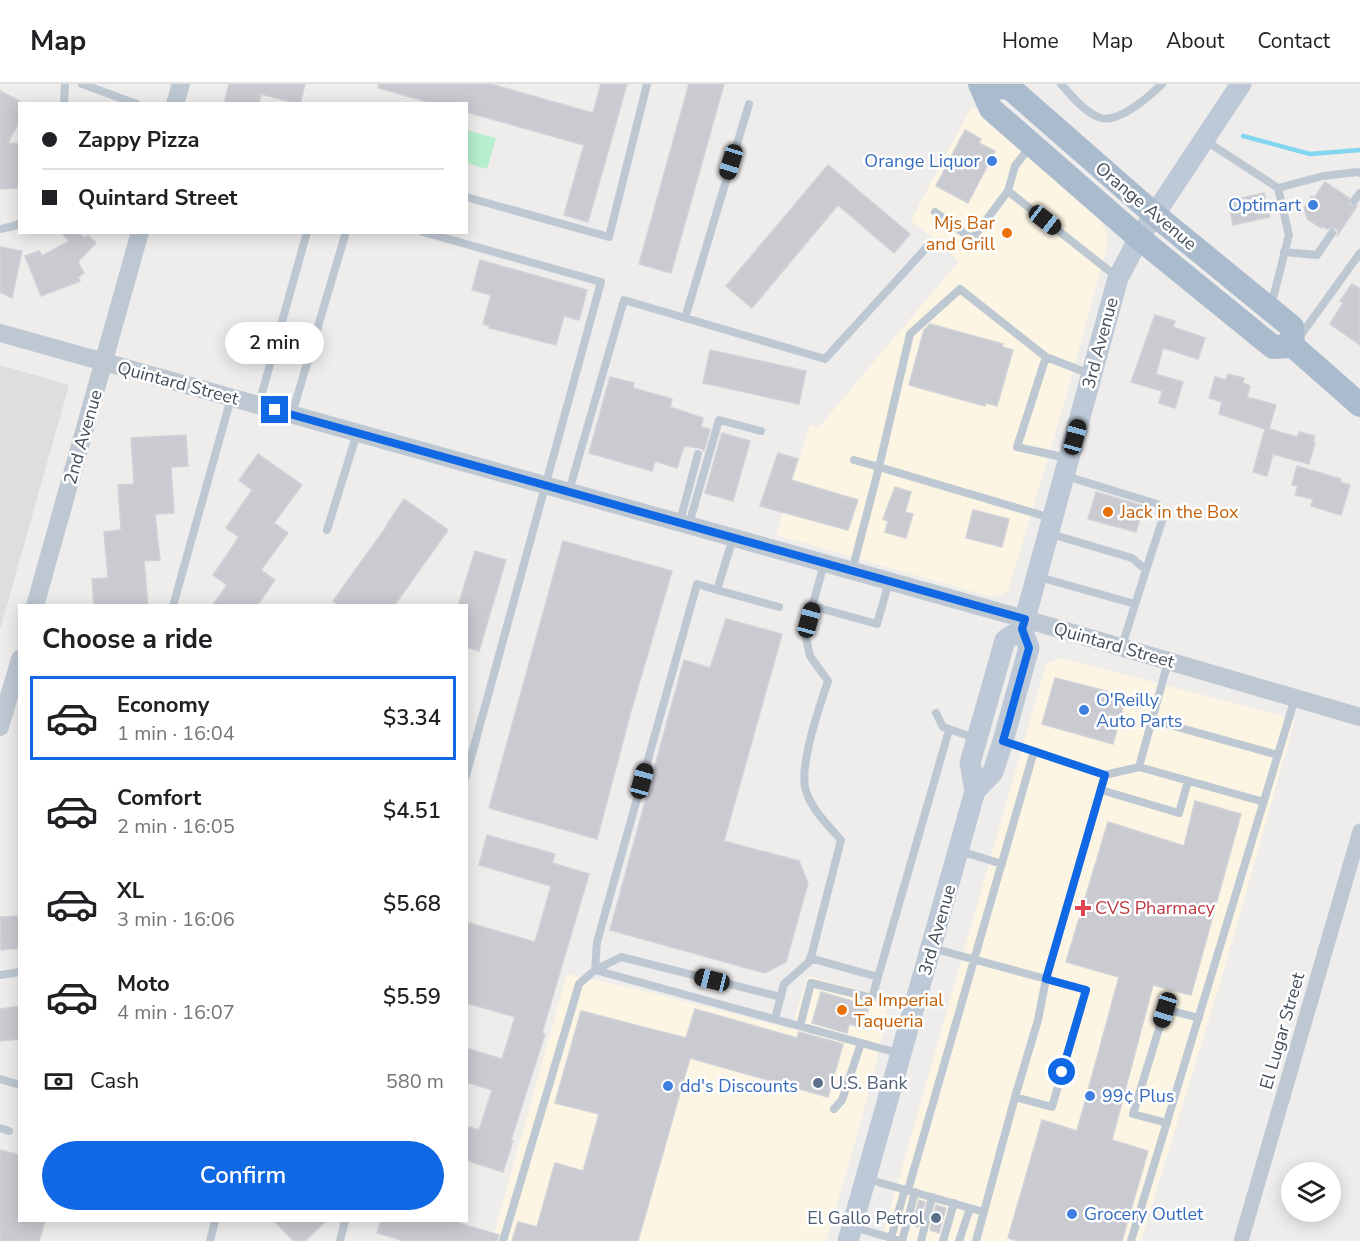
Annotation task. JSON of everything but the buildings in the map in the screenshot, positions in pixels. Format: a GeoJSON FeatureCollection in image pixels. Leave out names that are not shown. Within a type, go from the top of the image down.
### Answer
{"type":"FeatureCollection","features":[{"type":"Feature","properties":{"kind":"main road","name":"3rd Avenue"},"geometry":{"type":"LineString","coordinates":[[975,791],[993,772],[1029,648],[1023,624],[1118,278],[1139,238],[1241,84]]}},
{"type":"Feature","properties":{"kind":"main road","name":"Orange Avenue"},"geometry":{"type":"LineString","coordinates":[[1293,346],[1292,327],[1155,215],[1010,88],[987,85],[991,109],[1139,238],[1273,347],[1293,346],[1360,405]]}},
{"type":"Feature","properties":{"kind":"main road","name":"3rd Avenue"},"geometry":{"type":"LineString","coordinates":[[850,1234],[975,791],[970,763],[976,738],[1005,640],[1023,624]]}},
{"type":"Feature","properties":{"kind":"street"},"geometry":{"type":"LineString","coordinates":[[176,102],[181,84]]}},
{"type":"Feature","properties":{"kind":"street","name":"2nd Avenue"},"geometry":{"type":"LineString","coordinates":[[36,604],[139,234]]}},
{"type":"Feature","properties":{"kind":"street","name":"Quintard Street"},"geometry":{"type":"LineString","coordinates":[[0,333],[569,491],[890,582],[1023,624],[1122,648],[1360,717]]}},
{"type":"Feature","properties":{"kind":"street"},"geometry":{"type":"LineString","coordinates":[[0,727],[18,666]]}},
{"type":"Feature","properties":{"kind":"street","name":"El Lugar Street"},"geometry":{"type":"LineString","coordinates":[[1241,1241],[1360,831]]}},
{"type":"Feature","properties":{"kind":"lane"},"geometry":{"type":"LineString","coordinates":[[64,102],[65,84]]}},
{"type":"Feature","properties":{"kind":"lane"},"geometry":{"type":"LineString","coordinates":[[82,84],[132,102]]}},
{"type":"Feature","properties":{"kind":"lane"},"geometry":{"type":"LineString","coordinates":[[468,198],[609,237],[647,84]]}},
{"type":"Feature","properties":{"kind":"lane"},"geometry":{"type":"LineString","coordinates":[[1061,84],[1082,106],[1102,118],[1116,117],[1147,99],[1162,84]]}},
{"type":"Feature","properties":{"kind":"lane"},"geometry":{"type":"LineString","coordinates":[[686,318],[748,104]]}},
{"type":"Feature","properties":{"kind":"lane"},"geometry":{"type":"LineString","coordinates":[[1204,140],[1278,188],[1288,235],[1270,309]]}},
{"type":"Feature","properties":{"kind":"lane"},"geometry":{"type":"LineString","coordinates":[[935,212],[972,239],[1008,192],[1015,166],[1032,145]]}},
{"type":"Feature","properties":{"kind":"lane"},"geometry":{"type":"LineString","coordinates":[[1278,188],[1323,176],[1360,173]]}},
{"type":"Feature","properties":{"kind":"lane"},"geometry":{"type":"LineString","coordinates":[[1008,192],[1118,278]]}},
{"type":"Feature","properties":{"kind":"lane"},"geometry":{"type":"LineString","coordinates":[[1354,201],[1360,193]]}},
{"type":"Feature","properties":{"kind":"lane"},"geometry":{"type":"LineString","coordinates":[[0,229],[18,224]]}},
{"type":"Feature","properties":{"kind":"lane"},"geometry":{"type":"LineString","coordinates":[[1284,252],[1317,255],[1332,232]]}},
{"type":"Feature","properties":{"kind":"lane"},"geometry":{"type":"LineString","coordinates":[[259,405],[306,234]]}},
{"type":"Feature","properties":{"kind":"lane"},"geometry":{"type":"LineString","coordinates":[[291,415],[345,234]]}},
{"type":"Feature","properties":{"kind":"lane"},"geometry":{"type":"LineString","coordinates":[[430,234],[601,282],[468,769]]}},
{"type":"Feature","properties":{"kind":"lane"},"geometry":{"type":"LineString","coordinates":[[569,491],[624,300],[825,359],[927,247]]}},
{"type":"Feature","properties":{"kind":"lane"},"geometry":{"type":"LineString","coordinates":[[1293,346],[1360,253]]}},
{"type":"Feature","properties":{"kind":"lane"},"geometry":{"type":"LineString","coordinates":[[852,571],[910,334],[960,289],[1046,357],[1092,375]]}},
{"type":"Feature","properties":{"kind":"lane"},"geometry":{"type":"LineString","coordinates":[[1046,357],[1017,447],[1157,504],[1164,514],[1122,648]]}},
{"type":"Feature","properties":{"kind":"lane"},"geometry":{"type":"LineString","coordinates":[[174,604],[231,398]]}},
{"type":"Feature","properties":{"kind":"lane"},"geometry":{"type":"LineString","coordinates":[[684,524],[719,420],[761,431]]}},
{"type":"Feature","properties":{"kind":"lane"},"geometry":{"type":"LineString","coordinates":[[327,530],[357,433]]}},
{"type":"Feature","properties":{"kind":"lane"},"geometry":{"type":"LineString","coordinates":[[684,524],[698,454]]}},
{"type":"Feature","properties":{"kind":"lane"},"geometry":{"type":"LineString","coordinates":[[854,460],[1051,526],[1132,558],[1146,570]]}},
{"type":"Feature","properties":{"kind":"lane"},"geometry":{"type":"LineString","coordinates":[[717,590],[733,538]]}},
{"type":"Feature","properties":{"kind":"lane"},"geometry":{"type":"LineString","coordinates":[[775,1019],[784,984],[810,958],[841,840],[819,816],[805,789],[805,768],[828,681],[810,656],[805,633],[824,564]]}},
{"type":"Feature","properties":{"kind":"lane"},"geometry":{"type":"LineString","coordinates":[[1037,576],[1136,604]]}},
{"type":"Feature","properties":{"kind":"lane"},"geometry":{"type":"LineString","coordinates":[[812,606],[877,624],[890,582]]}},
{"type":"Feature","properties":{"kind":"lane"},"geometry":{"type":"LineString","coordinates":[[595,970],[597,942],[697,584],[779,607]]}},
{"type":"Feature","properties":{"kind":"lane"},"geometry":{"type":"LineString","coordinates":[[1139,767],[1168,662]]}},
{"type":"Feature","properties":{"kind":"lane"},"geometry":{"type":"LineString","coordinates":[[1131,1241],[1295,698]]}},
{"type":"Feature","properties":{"kind":"lane"},"geometry":{"type":"LineString","coordinates":[[936,713],[939,721],[949,730],[976,738]]}},
{"type":"Feature","properties":{"kind":"lane"},"geometry":{"type":"LineString","coordinates":[[1152,720],[1278,754]]}},
{"type":"Feature","properties":{"kind":"lane"},"geometry":{"type":"LineString","coordinates":[[800,1026],[811,983],[872,998],[949,730]]}},
{"type":"Feature","properties":{"kind":"lane"},"geometry":{"type":"LineString","coordinates":[[1003,741],[1105,775],[1139,767],[1264,802]]}},
{"type":"Feature","properties":{"kind":"lane"},"geometry":{"type":"LineString","coordinates":[[891,1238],[909,1191],[1034,751]]}},
{"type":"Feature","properties":{"kind":"lane"},"geometry":{"type":"LineString","coordinates":[[976,1241],[1038,1020],[1046,979],[1105,775]]}},
{"type":"Feature","properties":{"kind":"lane"},"geometry":{"type":"LineString","coordinates":[[1101,790],[1179,813],[1188,781]]}},
{"type":"Feature","properties":{"kind":"lane"},"geometry":{"type":"LineString","coordinates":[[959,851],[1002,864]]}},
{"type":"Feature","properties":{"kind":"lane"},"geometry":{"type":"LineString","coordinates":[[932,948],[1086,990],[1052,1107],[1015,1097]]}},
{"type":"Feature","properties":{"kind":"lane"},"geometry":{"type":"LineString","coordinates":[[503,1241],[579,984],[595,970],[621,957],[781,997]]}},
{"type":"Feature","properties":{"kind":"lane"},"geometry":{"type":"LineString","coordinates":[[810,958],[878,977]]}},
{"type":"Feature","properties":{"kind":"lane"},"geometry":{"type":"LineString","coordinates":[[595,970],[901,1054]]}},
{"type":"Feature","properties":{"kind":"lane"},"geometry":{"type":"LineString","coordinates":[[0,975],[18,972]]}},
{"type":"Feature","properties":{"kind":"lane"},"geometry":{"type":"LineString","coordinates":[[1167,1123],[1133,1114],[1152,1051],[1165,1010],[1199,1018]]}},
{"type":"Feature","properties":{"kind":"lane"},"geometry":{"type":"LineString","coordinates":[[834,1109],[842,1100],[861,1043]]}},
{"type":"Feature","properties":{"kind":"lane"},"geometry":{"type":"LineString","coordinates":[[0,1079],[18,1084]]}},
{"type":"Feature","properties":{"kind":"lane"},"geometry":{"type":"LineString","coordinates":[[0,1128],[9,1131]]}},
{"type":"Feature","properties":{"kind":"lane"},"geometry":{"type":"LineString","coordinates":[[866,1178],[984,1212]]}},
{"type":"Feature","properties":{"kind":"lane"},"geometry":{"type":"LineString","coordinates":[[850,1234],[902,1241],[909,1191]]}},
{"type":"Feature","properties":{"kind":"lane"},"geometry":{"type":"LineString","coordinates":[[921,1241],[932,1197]]}},
{"type":"Feature","properties":{"kind":"lane"},"geometry":{"type":"LineString","coordinates":[[943,1241],[954,1203]]}},
{"type":"Feature","properties":{"kind":"lane"},"geometry":{"type":"LineString","coordinates":[[959,1241],[970,1208]]}},
{"type":"Feature","properties":{"kind":"lane"},"geometry":{"type":"LineString","coordinates":[[210,1241],[215,1222]]}},
{"type":"Feature","properties":{"kind":"lane"},"geometry":{"type":"LineString","coordinates":[[340,1241],[345,1222]]}},
{"type":"Feature","properties":{"kind":"shaded area"},"geometry":{"type":"Polygon","coordinates":[[[972,106],[1098,219],[1106,231],[1108,242],[1067,394],[1008,591],[1000,595],[988,596],[776,535],[810,425],[819,427],[959,261],[911,220],[972,106]]]}},
{"type":"Feature","properties":{"kind":"shaded area"},"geometry":{"type":"Polygon","coordinates":[[[0,365],[69,385],[0,630],[0,365]]]}},
{"type":"Feature","properties":{"kind":"shaded area"},"geometry":{"type":"Polygon","coordinates":[[[1061,658],[1295,719],[1225,967],[1141,1241],[881,1241],[1046,664],[1061,658]]]}},
{"type":"Feature","properties":{"kind":"shaded area"},"geometry":{"type":"Polygon","coordinates":[[[567,974],[641,990],[791,1029],[808,976],[890,998],[860,1125],[826,1241],[492,1241],[567,974]]]}},
{"type":"Feature","properties":{"kind":"green space"},"geometry":{"type":"Polygon","coordinates":[[[468,131],[496,138],[487,169],[468,163],[468,131]]]}},
{"type":"Feature","properties":{"kind":"waterway"},"geometry":{"type":"LineString","coordinates":[[1243,136],[1310,154],[1360,150]]}},
{"type":"Feature","properties":{"kind":"place","name":"Orange Liquor"},"geometry":{"type":"Point","coordinates":[992,161]}},
{"type":"Feature","properties":{"kind":"place","name":"Optimart"},"geometry":{"type":"Point","coordinates":[1313,205]}},
{"type":"Feature","properties":{"kind":"place","name":"Mjs Bar and Grill"},"geometry":{"type":"Point","coordinates":[1007,233]}},
{"type":"Feature","properties":{"kind":"place","name":"Jack in the Box"},"geometry":{"type":"Point","coordinates":[1108,512]}},
{"type":"Feature","properties":{"kind":"place","name":"O'Reilly Auto Parts"},"geometry":{"type":"Point","coordinates":[1084,710]}},
{"type":"Feature","properties":{"kind":"place","name":"CVS Pharmacy"},"geometry":{"type":"Point","coordinates":[1083,908]}},
{"type":"Feature","properties":{"kind":"place","name":"La Imperial Taqueria"},"geometry":{"type":"Point","coordinates":[842,1010]}},
{"type":"Feature","properties":{"kind":"place","name":"U.S. Bank"},"geometry":{"type":"Point","coordinates":[818,1083]}},
{"type":"Feature","properties":{"kind":"place","name":"dd's Discounts"},"geometry":{"type":"Point","coordinates":[668,1086]}},
{"type":"Feature","properties":{"kind":"place","name":"99¢ Plus"},"geometry":{"type":"Point","coordinates":[1090,1096]}},
{"type":"Feature","properties":{"kind":"place","name":"Grocery Outlet"},"geometry":{"type":"Point","coordinates":[1072,1214]}},
{"type":"Feature","properties":{"kind":"place","name":"El Gallo Petrol"},"geometry":{"type":"Point","coordinates":[936,1218]}},
{"type":"Feature","properties":{"kind":"route"},"geometry":{"type":"LineString","coordinates":[[275,410],[1025,619],[1022,629],[1029,648],[1003,741],[1105,775],[1046,979],[1086,990],[1062,1072]]}}]}
